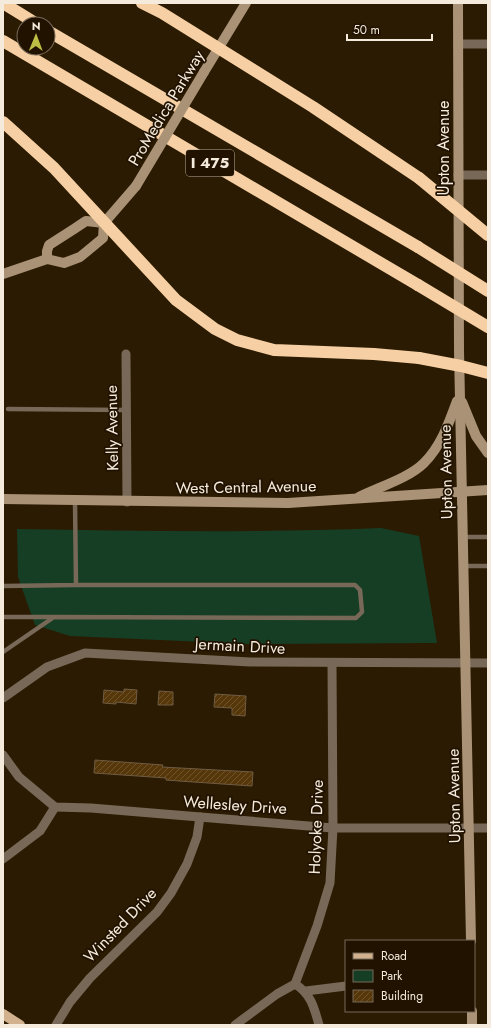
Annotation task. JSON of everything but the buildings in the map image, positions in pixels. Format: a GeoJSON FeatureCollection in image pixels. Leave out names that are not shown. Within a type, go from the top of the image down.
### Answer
{"type":"FeatureCollection","features":[{"type":"Feature","properties":{"kind":"highway"},"geometry":{"type":"LineString","coordinates":[[3,3],[24,16]]}},
{"type":"Feature","properties":{"kind":"highway"},"geometry":{"type":"LineString","coordinates":[[142,3],[162,13],[313,107],[419,178],[488,235]]}},
{"type":"Feature","properties":{"kind":"highway","name":"I 475"},"geometry":{"type":"LineString","coordinates":[[56,36],[418,247],[488,291]]}},
{"type":"Feature","properties":{"kind":"highway","name":"I 475"},"geometry":{"type":"LineString","coordinates":[[3,41],[488,326]]}},
{"type":"Feature","properties":{"kind":"highway"},"geometry":{"type":"LineString","coordinates":[[3,122],[54,168],[176,300],[215,330],[237,340],[274,350],[374,354],[419,358],[488,373]]}},
{"type":"Feature","properties":{"kind":"main road","name":"ProMedica Parkway"},"geometry":{"type":"LineString","coordinates":[[3,274],[47,259],[64,263],[80,257],[101,240],[104,232],[104,223],[136,186],[246,3]]}},
{"type":"Feature","properties":{"kind":"main road","name":"Upton Avenue"},"geometry":{"type":"LineString","coordinates":[[458,3],[460,396],[470,828],[471,940]]}},
{"type":"Feature","properties":{"kind":"main road"},"geometry":{"type":"LineString","coordinates":[[47,259],[49,245],[86,221],[104,223]]}},
{"type":"Feature","properties":{"kind":"main road"},"geometry":{"type":"LineString","coordinates":[[460,396],[476,436],[488,454]]}},
{"type":"Feature","properties":{"kind":"main road"},"geometry":{"type":"LineString","coordinates":[[354,499],[411,473],[424,463],[435,450],[448,427],[460,396]]}},
{"type":"Feature","properties":{"kind":"main road","name":"West Central Avenue"},"geometry":{"type":"LineString","coordinates":[[3,500],[288,503],[488,490]]}},
{"type":"Feature","properties":{"kind":"main road"},"geometry":{"type":"LineString","coordinates":[[472,1012],[472,1025]]}},
{"type":"Feature","properties":{"kind":"main road"},"geometry":{"type":"LineString","coordinates":[[3,1014],[20,1025]]}},
{"type":"Feature","properties":{"kind":"street"},"geometry":{"type":"LineString","coordinates":[[458,44],[488,44]]}},
{"type":"Feature","properties":{"kind":"street"},"geometry":{"type":"LineString","coordinates":[[458,175],[488,175]]}},
{"type":"Feature","properties":{"kind":"street","name":"Kelly Avenue"},"geometry":{"type":"LineString","coordinates":[[126,354],[127,502]]}},
{"type":"Feature","properties":{"kind":"street","name":"Jermain Drive"},"geometry":{"type":"LineString","coordinates":[[3,698],[47,667],[85,653],[250,662],[332,664],[488,663]]}},
{"type":"Feature","properties":{"kind":"street","name":"Holyoke Drive"},"geometry":{"type":"LineString","coordinates":[[295,984],[317,926],[330,883],[333,828],[332,664]]}},
{"type":"Feature","properties":{"kind":"street"},"geometry":{"type":"LineString","coordinates":[[3,755],[19,777],[55,807],[40,831],[3,859]]}},
{"type":"Feature","properties":{"kind":"street","name":"Wellesley Drive"},"geometry":{"type":"LineString","coordinates":[[55,807],[91,808],[333,828],[488,828]]}},
{"type":"Feature","properties":{"kind":"street","name":"Winsted Drive"},"geometry":{"type":"LineString","coordinates":[[56,1025],[70,1002],[90,978],[157,912],[171,893],[187,864],[197,837],[200,817]]}},
{"type":"Feature","properties":{"kind":"street"},"geometry":{"type":"LineString","coordinates":[[235,1025],[277,994],[295,984],[306,991],[315,1009],[319,1025]]}},
{"type":"Feature","properties":{"kind":"street"},"geometry":{"type":"LineString","coordinates":[[306,991],[345,986]]}},
{"type":"Feature","properties":{"kind":"lane"},"geometry":{"type":"LineString","coordinates":[[8,408],[126,410]]}},
{"type":"Feature","properties":{"kind":"lane"},"geometry":{"type":"LineString","coordinates":[[75,501],[76,585]]}},
{"type":"Feature","properties":{"kind":"lane"},"geometry":{"type":"LineString","coordinates":[[463,537],[488,537]]}},
{"type":"Feature","properties":{"kind":"lane"},"geometry":{"type":"LineString","coordinates":[[464,566],[488,566]]}},
{"type":"Feature","properties":{"kind":"lane"},"geometry":{"type":"LineString","coordinates":[[3,586],[355,585],[360,590],[362,612],[356,618],[292,619],[3,617]]}},
{"type":"Feature","properties":{"kind":"lane"},"geometry":{"type":"LineString","coordinates":[[3,652],[54,617]]}},
{"type":"Feature","properties":{"kind":"green space"},"geometry":{"type":"Polygon","coordinates":[[[381,528],[419,536],[437,643],[249,644],[70,636],[35,625],[18,577],[17,529],[245,531],[381,528]]]}}]}
